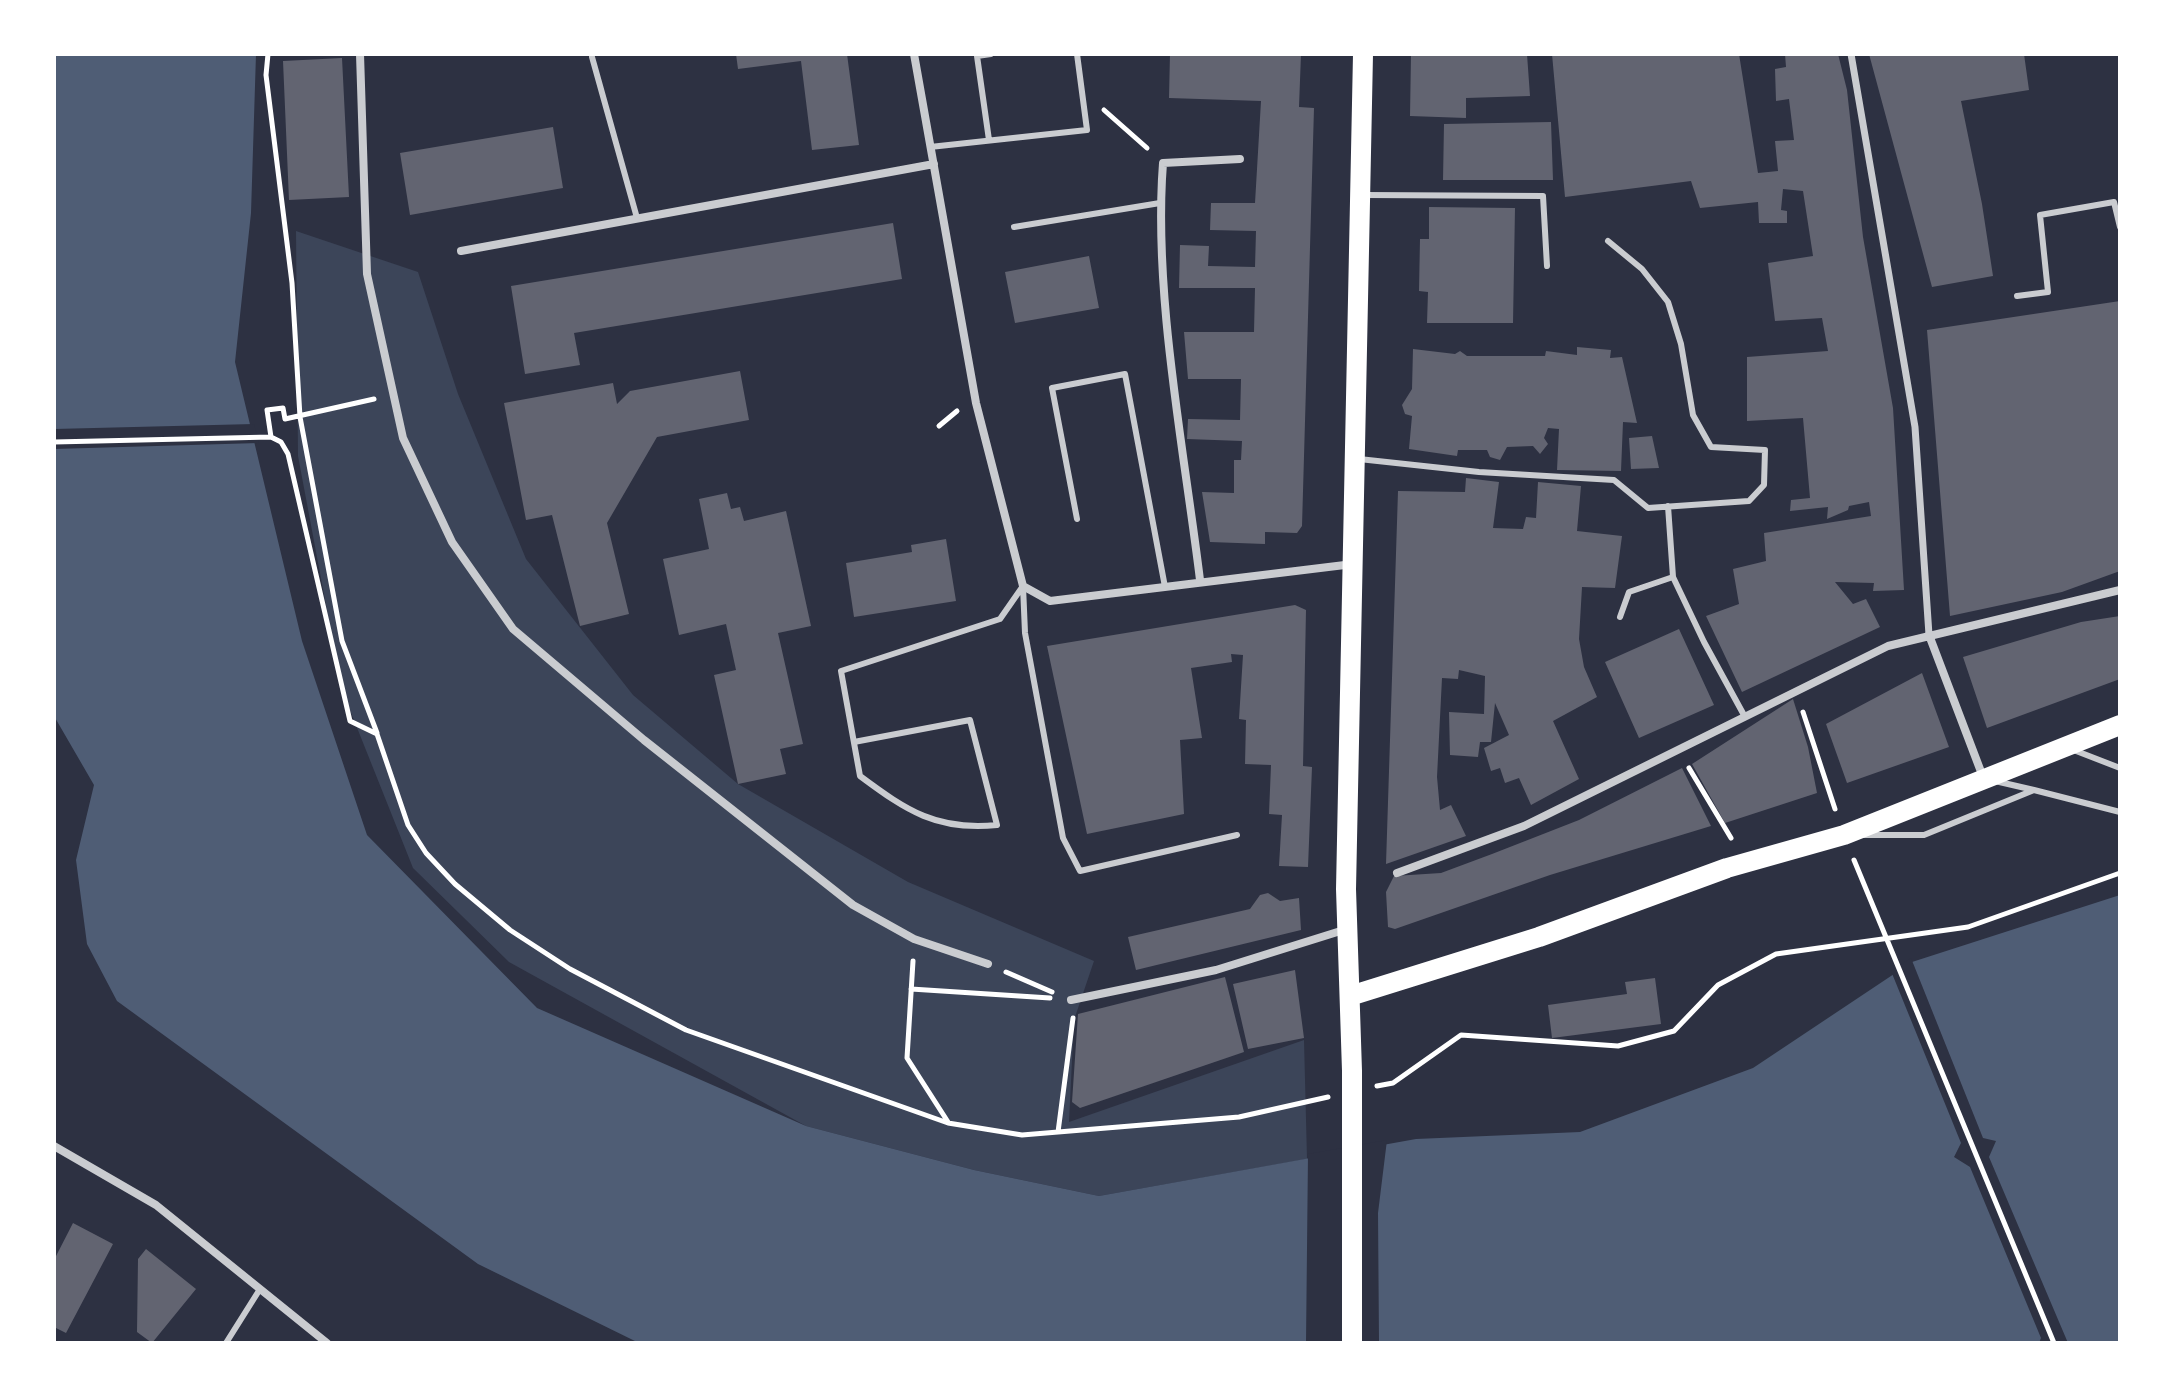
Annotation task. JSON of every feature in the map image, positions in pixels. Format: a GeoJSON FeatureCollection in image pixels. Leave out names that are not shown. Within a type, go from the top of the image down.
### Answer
{"type":"FeatureCollection","features":[{"type":"Feature","properties":{"kind":"main road"},"geometry":{"type":"LineString","coordinates":[[1352,1343],[1352,1071],[1347,929],[1363,54]]}},
{"type":"Feature","properties":{"kind":"main road"},"geometry":{"type":"LineString","coordinates":[[1350,996],[1539,937],[1745,863],[1844,835],[2120,726]]}},
{"type":"Feature","properties":{"kind":"street"},"geometry":{"type":"LineString","coordinates":[[360,54],[367,274],[403,438],[452,542],[513,629],[644,740],[853,905],[914,939],[988,964]]}},
{"type":"Feature","properties":{"kind":"street"},"geometry":{"type":"LineString","coordinates":[[914,54],[976,403],[1023,586],[1050,601],[1200,580],[1354,564]]}},
{"type":"Feature","properties":{"kind":"street"},"geometry":{"type":"LineString","coordinates":[[1851,54],[1915,427],[1929,635],[1983,778]]}},
{"type":"Feature","properties":{"kind":"street"},"geometry":{"type":"LineString","coordinates":[[1200,580],[1170,342],[1160,203],[1163,163],[1240,159]]}},
{"type":"Feature","properties":{"kind":"street"},"geometry":{"type":"LineString","coordinates":[[461,251],[934,164]]}},
{"type":"Feature","properties":{"kind":"street"},"geometry":{"type":"LineString","coordinates":[[1397,873],[1524,826],[1888,646],[2120,590]]}},
{"type":"Feature","properties":{"kind":"street"},"geometry":{"type":"LineString","coordinates":[[1073,1000],[1216,970],[1347,929]]}},
{"type":"Feature","properties":{"kind":"street"},"geometry":{"type":"LineString","coordinates":[[54,1146],[156,1205],[327,1343]]}},
{"type":"Feature","properties":{"kind":"lane"},"geometry":{"type":"LineString","coordinates":[[989,140],[977,56],[991,54]]}},
{"type":"Feature","properties":{"kind":"lane"},"geometry":{"type":"LineString","coordinates":[[930,147],[1087,130],[1077,54]]}},
{"type":"Feature","properties":{"kind":"lane"},"geometry":{"type":"LineString","coordinates":[[592,57],[637,218]]}},
{"type":"Feature","properties":{"kind":"lane"},"geometry":{"type":"LineString","coordinates":[[1361,195],[1543,196],[1547,266]]}},
{"type":"Feature","properties":{"kind":"lane"},"geometry":{"type":"LineString","coordinates":[[2017,296],[2048,292],[2040,215],[2114,202],[2120,227]]}},
{"type":"Feature","properties":{"kind":"lane"},"geometry":{"type":"LineString","coordinates":[[1014,227],[1160,203]]}},
{"type":"Feature","properties":{"kind":"lane"},"geometry":{"type":"LineString","coordinates":[[1356,459],[1479,472],[1614,480],[1648,508],[1749,501],[1764,485],[1765,450],[1711,447],[1693,415],[1681,344],[1668,302],[1642,269],[1608,241]]}},
{"type":"Feature","properties":{"kind":"lane"},"geometry":{"type":"LineString","coordinates":[[1077,519],[1052,388],[1125,374],[1165,587]]}},
{"type":"Feature","properties":{"kind":"lane"},"geometry":{"type":"LineString","coordinates":[[1668,506],[1673,577],[1745,717]]}},
{"type":"Feature","properties":{"kind":"lane"},"geometry":{"type":"LineString","coordinates":[[1620,617],[1629,592],[1673,577]]}},
{"type":"Feature","properties":{"kind":"lane"},"geometry":{"type":"LineString","coordinates":[[854,742],[970,720],[997,825],[962,829],[909,812],[860,776],[841,671],[1000,619],[1023,586]]}},
{"type":"Feature","properties":{"kind":"lane"},"geometry":{"type":"LineString","coordinates":[[1023,586],[1025,633],[1063,838],[1080,871],[1237,835]]}},
{"type":"Feature","properties":{"kind":"lane"},"geometry":{"type":"LineString","coordinates":[[2066,748],[2120,768]]}},
{"type":"Feature","properties":{"kind":"lane"},"geometry":{"type":"LineString","coordinates":[[1983,778],[2120,812]]}},
{"type":"Feature","properties":{"kind":"lane"},"geometry":{"type":"LineString","coordinates":[[1844,835],[1924,835],[2034,790]]}},
{"type":"Feature","properties":{"kind":"lane"},"geometry":{"type":"LineString","coordinates":[[226,1343],[260,1289]]}},
{"type":"Feature","properties":{"kind":"path"},"geometry":{"type":"LineString","coordinates":[[268,54],[266,75],[292,283],[300,417],[342,641],[408,825],[426,853],[455,884],[510,930],[570,969],[686,1030],[948,1123],[1022,1135],[1239,1117],[1276,1108]]}},
{"type":"Feature","properties":{"kind":"path"},"geometry":{"type":"LineString","coordinates":[[1097,103],[1163,163]]}},
{"type":"Feature","properties":{"kind":"path"},"geometry":{"type":"LineString","coordinates":[[271,437],[267,410],[283,408],[285,419],[393,394]]}},
{"type":"Feature","properties":{"kind":"path"},"geometry":{"type":"LineString","coordinates":[[54,442],[271,437],[281,442],[288,454],[350,721],[377,734]]}},
{"type":"Feature","properties":{"kind":"path"},"geometry":{"type":"LineString","coordinates":[[1678,750],[1745,863]]}},
{"type":"Feature","properties":{"kind":"path"},"geometry":{"type":"LineString","coordinates":[[1393,1083],[1461,1035],[1618,1046],[1674,1031],[1718,985],[1776,954],[1910,938],[1968,927],[2120,873]]}},
{"type":"Feature","properties":{"kind":"path"},"geometry":{"type":"LineString","coordinates":[[914,939],[907,1058],[948,1123]]}},
{"type":"Feature","properties":{"kind":"path"},"geometry":{"type":"LineString","coordinates":[[1886,939],[2054,1343]]}},
{"type":"Feature","properties":{"kind":"path"},"geometry":{"type":"LineString","coordinates":[[988,964],[1073,1000]]}},
{"type":"Feature","properties":{"kind":"path"},"geometry":{"type":"LineString","coordinates":[[911,989],[1073,1000]]}},
{"type":"Feature","properties":{"kind":"path"},"geometry":{"type":"LineString","coordinates":[[1058,1132],[1073,1000]]}},
{"type":"Feature","properties":{"kind":"shaded area"},"geometry":{"type":"Polygon","coordinates":[[[54,54],[256,54],[251,213],[235,362],[302,641],[367,835],[537,1008],[806,1126],[974,1170],[1099,1196],[1416,1139],[1580,1132],[1753,1068],[1912,962],[2120,895],[2120,1343],[639,1343],[478,1264],[117,1001],[87,944],[76,860],[94,785],[54,716],[54,54]]]}},
{"type":"Feature","properties":{"kind":"shaded area"},"geometry":{"type":"Polygon","coordinates":[[[296,231],[418,272],[458,394],[526,559],[633,695],[738,784],[908,882],[1094,961],[1074,1020],[1069,1122],[1304,1040],[1307,1159],[1099,1196],[974,1170],[806,1126],[509,962],[413,868],[342,690],[298,456],[296,231]]]}},
{"type":"Feature","properties":{"kind":"pier"},"geometry":{"type":"Polygon","coordinates":[[[254,424],[259,443],[54,449],[54,429],[254,424]]]}},
{"type":"Feature","properties":{"kind":"pier"},"geometry":{"type":"Polygon","coordinates":[[[1911,958],[1983,1138],[1996,1141],[1989,1157],[2068,1343],[2039,1343],[2041,1338],[1970,1167],[1954,1157],[1961,1143],[1891,971],[1911,958]]]}},
{"type":"Feature","properties":{"kind":"pier"},"geometry":{"type":"Polygon","coordinates":[[[1387,1140],[1378,1213],[1379,1343],[1306,1343],[1308,1154],[1387,1140]]]}},
{"type":"Feature","properties":{"kind":"building"},"geometry":{"type":"Polygon","coordinates":[[[736,54],[847,54],[859,145],[812,150],[801,61],[738,69],[736,54]]]}},
{"type":"Feature","properties":{"kind":"building"},"geometry":{"type":"Polygon","coordinates":[[[1170,54],[1301,54],[1299,107],[1314,108],[1302,526],[1297,533],[1265,532],[1265,544],[1210,542],[1202,492],[1234,493],[1234,460],[1241,460],[1242,441],[1187,439],[1188,419],[1240,420],[1241,379],[1188,379],[1184,332],[1254,332],[1255,288],[1179,288],[1180,245],[1209,246],[1208,266],[1255,267],[1256,231],[1210,230],[1211,203],[1255,203],[1261,101],[1169,98],[1170,54]]]}},
{"type":"Feature","properties":{"kind":"building"},"geometry":{"type":"Polygon","coordinates":[[[1411,54],[1527,54],[1530,96],[1466,98],[1466,118],[1410,116],[1411,54]]]}},
{"type":"Feature","properties":{"kind":"building"},"geometry":{"type":"Polygon","coordinates":[[[1552,54],[1739,54],[1758,173],[1778,171],[1775,141],[1794,140],[1789,99],[1776,101],[1775,69],[1786,67],[1785,54],[1838,54],[1847,90],[1863,237],[1893,408],[1904,590],[1873,591],[1874,583],[1835,582],[1853,604],[1866,599],[1880,627],[1742,692],[1706,616],[1739,604],[1733,569],[1766,561],[1764,533],[1871,516],[1869,502],[1849,506],[1848,510],[1827,519],[1828,507],[1790,511],[1791,500],[1810,498],[1803,418],[1747,421],[1747,357],[1828,351],[1822,318],[1775,321],[1768,263],[1813,256],[1803,191],[1783,189],[1781,210],[1787,211],[1787,223],[1759,223],[1758,202],[1700,208],[1691,181],[1565,197],[1552,54]]]}},
{"type":"Feature","properties":{"kind":"building"},"geometry":{"type":"Polygon","coordinates":[[[1869,54],[2024,54],[2029,90],[1961,101],[1993,276],[1932,287],[1869,54]]]}},
{"type":"Feature","properties":{"kind":"building"},"geometry":{"type":"Polygon","coordinates":[[[342,58],[349,197],[289,200],[283,61],[342,58]]]}},
{"type":"Feature","properties":{"kind":"building"},"geometry":{"type":"Polygon","coordinates":[[[1551,122],[1553,180],[1443,180],[1444,124],[1551,122]]]}},
{"type":"Feature","properties":{"kind":"building"},"geometry":{"type":"Polygon","coordinates":[[[553,127],[563,188],[410,215],[400,153],[553,127]]]}},
{"type":"Feature","properties":{"kind":"building"},"geometry":{"type":"Polygon","coordinates":[[[1429,207],[1515,208],[1513,323],[1427,323],[1428,292],[1419,291],[1420,239],[1429,239],[1429,207]]]}},
{"type":"Feature","properties":{"kind":"building"},"geometry":{"type":"Polygon","coordinates":[[[893,223],[902,279],[574,333],[580,365],[525,374],[511,286],[893,223]]]}},
{"type":"Feature","properties":{"kind":"building"},"geometry":{"type":"Polygon","coordinates":[[[1089,256],[1099,308],[1015,323],[1005,272],[1089,256]]]}},
{"type":"Feature","properties":{"kind":"building"},"geometry":{"type":"Polygon","coordinates":[[[2120,301],[2120,571],[2062,592],[1950,616],[1927,330],[2120,301]]]}},
{"type":"Feature","properties":{"kind":"building"},"geometry":{"type":"Polygon","coordinates":[[[1577,347],[1611,350],[1610,358],[1622,357],[1637,423],[1623,422],[1621,471],[1557,470],[1559,429],[1548,428],[1544,438],[1548,444],[1540,454],[1533,446],[1507,447],[1500,460],[1490,457],[1487,450],[1458,450],[1457,456],[1409,449],[1412,416],[1405,414],[1402,405],[1412,389],[1413,349],[1455,354],[1460,351],[1467,356],[1545,356],[1546,351],[1577,355],[1577,347]]]}},
{"type":"Feature","properties":{"kind":"building"},"geometry":{"type":"Polygon","coordinates":[[[740,371],[749,420],[657,437],[607,523],[629,614],[580,626],[552,515],[526,520],[504,403],[613,383],[617,404],[630,391],[740,371]]]}},
{"type":"Feature","properties":{"kind":"building"},"geometry":{"type":"Polygon","coordinates":[[[1652,436],[1659,468],[1631,469],[1629,438],[1652,436]]]}},
{"type":"Feature","properties":{"kind":"building"},"geometry":{"type":"Polygon","coordinates":[[[1466,478],[1499,482],[1493,528],[1523,529],[1526,517],[1536,518],[1538,482],[1581,486],[1577,531],[1622,536],[1615,588],[1582,587],[1579,639],[1584,667],[1597,697],[1553,721],[1579,779],[1531,805],[1519,778],[1505,783],[1500,768],[1491,771],[1484,748],[1509,735],[1495,703],[1491,742],[1480,742],[1478,757],[1450,755],[1449,712],[1484,714],[1485,676],[1459,670],[1458,679],[1442,678],[1437,777],[1440,810],[1451,805],[1466,836],[1386,864],[1398,491],[1465,492],[1466,478]]]}},
{"type":"Feature","properties":{"kind":"building"},"geometry":{"type":"Polygon","coordinates":[[[727,493],[731,509],[740,507],[744,521],[786,511],[811,626],[778,633],[803,744],[780,749],[786,774],[738,784],[714,675],[736,670],[726,624],[679,635],[663,559],[709,549],[699,499],[727,493]]]}},
{"type":"Feature","properties":{"kind":"building"},"geometry":{"type":"Polygon","coordinates":[[[946,539],[956,601],[854,617],[846,563],[912,552],[911,545],[946,539]]]}},
{"type":"Feature","properties":{"kind":"building"},"geometry":{"type":"Polygon","coordinates":[[[1295,605],[1306,610],[1303,766],[1312,767],[1308,867],[1279,866],[1282,815],[1269,814],[1271,765],[1245,764],[1246,720],[1239,719],[1243,655],[1231,654],[1232,662],[1191,668],[1202,738],[1180,740],[1184,814],[1087,834],[1047,646],[1295,605]]]}},
{"type":"Feature","properties":{"kind":"building"},"geometry":{"type":"Polygon","coordinates":[[[2120,616],[2120,679],[1987,728],[1963,657],[2081,622],[2120,616]]]}},
{"type":"Feature","properties":{"kind":"building"},"geometry":{"type":"Polygon","coordinates":[[[1679,629],[1714,705],[1639,738],[1605,662],[1679,629]]]}},
{"type":"Feature","properties":{"kind":"building"},"geometry":{"type":"Polygon","coordinates":[[[1922,673],[1949,747],[1847,783],[1826,724],[1922,673]]]}},
{"type":"Feature","properties":{"kind":"building"},"geometry":{"type":"Polygon","coordinates":[[[1793,699],[1808,747],[1817,793],[1725,823],[1692,764],[1793,699]]]}},
{"type":"Feature","properties":{"kind":"building"},"geometry":{"type":"Polygon","coordinates":[[[1682,768],[1711,826],[1550,875],[1395,929],[1388,927],[1386,892],[1394,876],[1441,873],[1492,854],[1579,820],[1682,768]]]}},
{"type":"Feature","properties":{"kind":"building"},"geometry":{"type":"Polygon","coordinates":[[[1268,893],[1280,901],[1299,898],[1301,930],[1136,970],[1128,937],[1250,909],[1260,895],[1268,893]]]}},
{"type":"Feature","properties":{"kind":"building"},"geometry":{"type":"Polygon","coordinates":[[[1295,970],[1304,1038],[1248,1049],[1233,984],[1295,970]]]}},
{"type":"Feature","properties":{"kind":"building"},"geometry":{"type":"Polygon","coordinates":[[[1225,977],[1244,1052],[1080,1108],[1072,1102],[1078,1014],[1225,977]]]}},
{"type":"Feature","properties":{"kind":"building"},"geometry":{"type":"Polygon","coordinates":[[[1655,978],[1661,1024],[1552,1038],[1548,1005],[1627,994],[1625,982],[1655,978]]]}},
{"type":"Feature","properties":{"kind":"building"},"geometry":{"type":"Polygon","coordinates":[[[73,1223],[113,1244],[66,1333],[54,1327],[54,1260],[73,1223]]]}},
{"type":"Feature","properties":{"kind":"building"},"geometry":{"type":"Polygon","coordinates":[[[146,1249],[196,1289],[152,1343],[137,1332],[138,1259],[146,1249]]]}}]}
